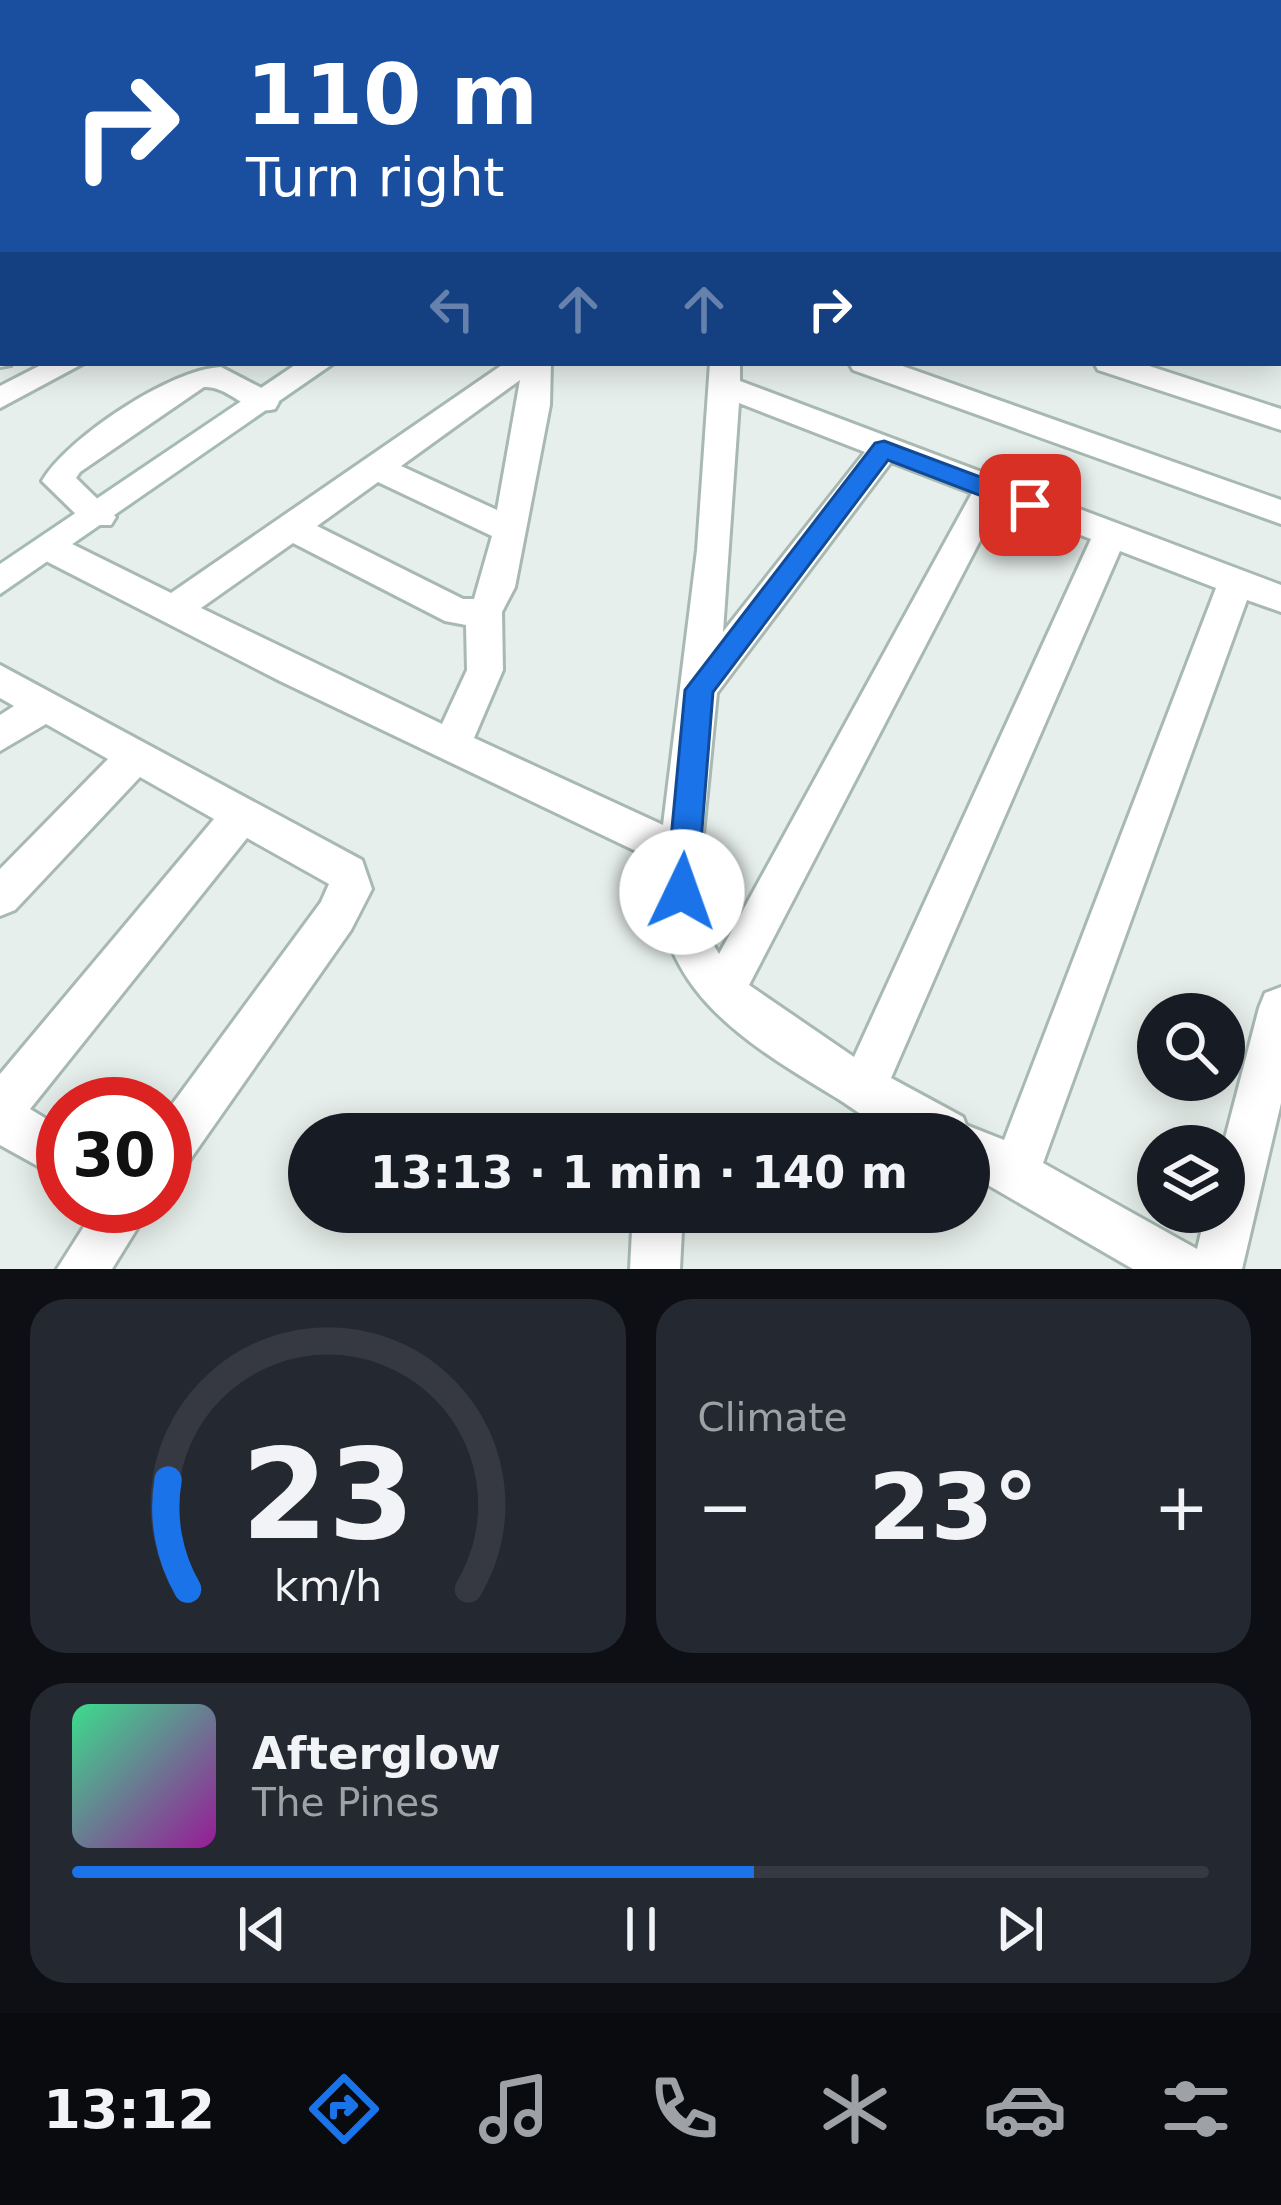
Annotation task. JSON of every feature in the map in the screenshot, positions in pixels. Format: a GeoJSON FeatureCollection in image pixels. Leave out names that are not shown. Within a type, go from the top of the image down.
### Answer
{"type":"FeatureCollection","features":[{"type":"Feature","properties":{"kind":"street"},"geometry":{"type":"LineString","coordinates":[[0,398],[62,366]]}},
{"type":"Feature","properties":{"kind":"street"},"geometry":{"type":"LineString","coordinates":[[18,562],[99,517],[316,366]]}},
{"type":"Feature","properties":{"kind":"street"},"geometry":{"type":"LineString","coordinates":[[173,610],[521,366]]}},
{"type":"Feature","properties":{"kind":"street"},"geometry":{"type":"LineString","coordinates":[[451,747],[485,670],[489,650],[484,612],[498,587],[535,405],[536,366]]}},
{"type":"Feature","properties":{"kind":"street"},"geometry":{"type":"LineString","coordinates":[[872,366],[1281,512]]}},
{"type":"Feature","properties":{"kind":"street"},"geometry":{"type":"LineString","coordinates":[[1118,366],[1281,420]]}},
{"type":"Feature","properties":{"kind":"street"},"geometry":{"type":"LineString","coordinates":[[909,1113],[863,1087],[724,988],[688,945],[682,920],[682,854],[725,375],[884,449],[1281,599]]}},
{"type":"Feature","properties":{"kind":"street"},"geometry":{"type":"LineString","coordinates":[[99,517],[58,481],[68,464],[197,378],[221,377],[264,402]]}},
{"type":"Feature","properties":{"kind":"street"},"geometry":{"type":"LineString","coordinates":[[699,690],[884,449]]}},
{"type":"Feature","properties":{"kind":"street"},"geometry":{"type":"LineString","coordinates":[[375,467],[509,530]]}},
{"type":"Feature","properties":{"kind":"street"},"geometry":{"type":"LineString","coordinates":[[724,988],[990,490]]}},
{"type":"Feature","properties":{"kind":"street"},"geometry":{"type":"LineString","coordinates":[[291,527],[458,611],[484,612]]}},
{"type":"Feature","properties":{"kind":"street"},"geometry":{"type":"LineString","coordinates":[[863,1087],[1110,535]]}},
{"type":"Feature","properties":{"kind":"street"},"geometry":{"type":"LineString","coordinates":[[18,562],[173,610],[682,854]]}},
{"type":"Feature","properties":{"kind":"street"},"geometry":{"type":"LineString","coordinates":[[1015,1174],[1236,582]]}},
{"type":"Feature","properties":{"kind":"street"},"geometry":{"type":"LineString","coordinates":[[0,680],[346,874],[351,889],[192,1116]]}},
{"type":"Feature","properties":{"kind":"street"},"geometry":{"type":"LineString","coordinates":[[0,735],[44,705]]}},
{"type":"Feature","properties":{"kind":"street"},"geometry":{"type":"LineString","coordinates":[[0,897],[136,755]]}},
{"type":"Feature","properties":{"kind":"street"},"geometry":{"type":"LineString","coordinates":[[36,1138],[0,1114],[242,814]]}},
{"type":"Feature","properties":{"kind":"street"},"geometry":{"type":"LineString","coordinates":[[1217,1269],[1281,1008]]}},
{"type":"Feature","properties":{"kind":"street"},"geometry":{"type":"LineString","coordinates":[[990,1159],[1182,1269]]}},
{"type":"Feature","properties":{"kind":"street"},"geometry":{"type":"LineString","coordinates":[[82,1269],[108,1233]]}},
{"type":"Feature","properties":{"kind":"street"},"geometry":{"type":"LineString","coordinates":[[655,1269],[657,1233]]}},
{"type":"Feature","properties":{"kind":"route"},"geometry":{"type":"LineString","coordinates":[[682,892],[699,690],[884,449],[1030,505]]}}]}
